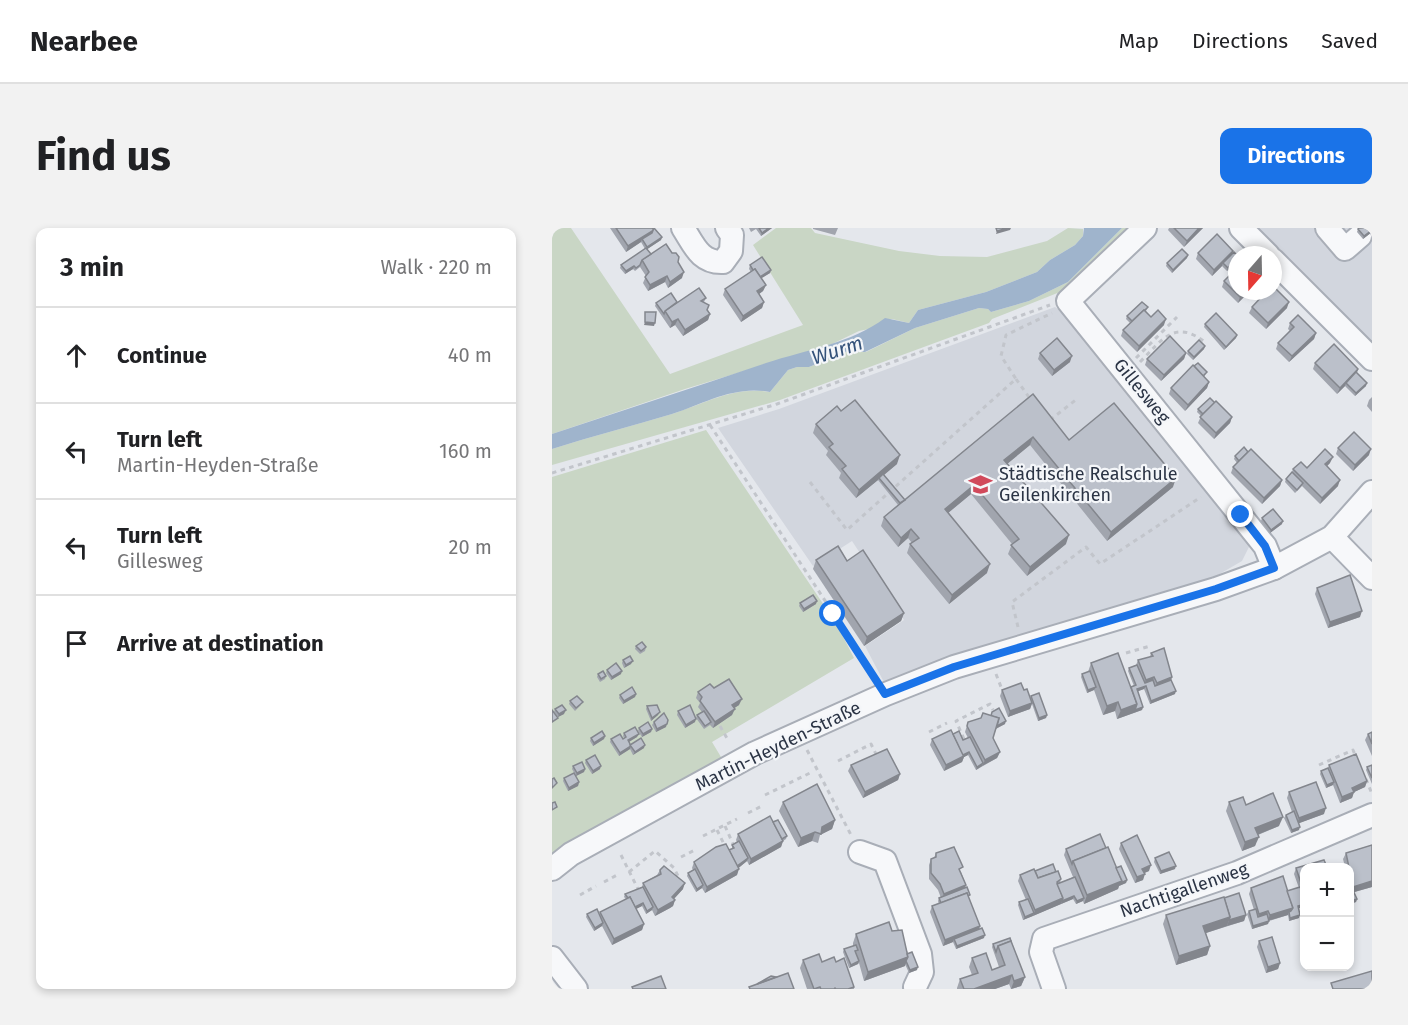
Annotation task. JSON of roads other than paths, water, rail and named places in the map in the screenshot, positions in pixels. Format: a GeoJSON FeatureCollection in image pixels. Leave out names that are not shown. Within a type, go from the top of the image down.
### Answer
{"type":"FeatureCollection","features":[{"type":"Feature","properties":{"kind":"street"},"geometry":{"type":"LineString","coordinates":[[683,228],[700,255],[714,262],[723,262],[731,251],[732,235],[727,228]]}},
{"type":"Feature","properties":{"kind":"street","name":"Gillesweg"},"geometry":{"type":"LineString","coordinates":[[1145,228],[1064,302],[1126,372],[1217,484],[1265,546],[1274,568]]}},
{"type":"Feature","properties":{"kind":"street"},"geometry":{"type":"LineString","coordinates":[[1327,228],[1345,249],[1360,236]]}},
{"type":"Feature","properties":{"kind":"street"},"geometry":{"type":"LineString","coordinates":[[1282,269],[1372,359]]}},
{"type":"Feature","properties":{"kind":"street","name":"Martin-Heyden-Straße"},"geometry":{"type":"LineString","coordinates":[[552,869],[591,843],[798,732],[885,694],[954,667],[1216,589],[1274,568],[1332,537],[1372,492]]}},
{"type":"Feature","properties":{"kind":"street"},"geometry":{"type":"LineString","coordinates":[[1332,537],[1372,578]]}},
{"type":"Feature","properties":{"kind":"street","name":"Nachtigallenweg"},"geometry":{"type":"LineString","coordinates":[[1054,989],[1041,952],[1044,939],[1237,873],[1372,815]]}},
{"type":"Feature","properties":{"kind":"street"},"geometry":{"type":"LineString","coordinates":[[860,852],[885,861],[920,954],[922,972],[911,988]]}},
{"type":"Feature","properties":{"kind":"street"},"geometry":{"type":"LineString","coordinates":[[552,958],[576,989]]}},
{"type":"Feature","properties":{"kind":"water","name":"Wurm"},"geometry":{"type":"Polygon","coordinates":[[[1084,228],[1122,228],[1068,282],[1029,301],[991,312],[988,309],[979,308],[915,328],[865,352],[848,351],[809,367],[788,370],[770,392],[757,390],[732,393],[672,414],[552,449],[552,434],[843,340],[872,327],[885,318],[909,323],[918,310],[986,292],[1037,272],[1050,260],[1075,245],[1083,236],[1084,228]]]}},
{"type":"Feature","properties":{"kind":"place","name":"Städtische Realschule Geilenkirchen"},"geometry":{"type":"Point","coordinates":[981,484]}}]}
